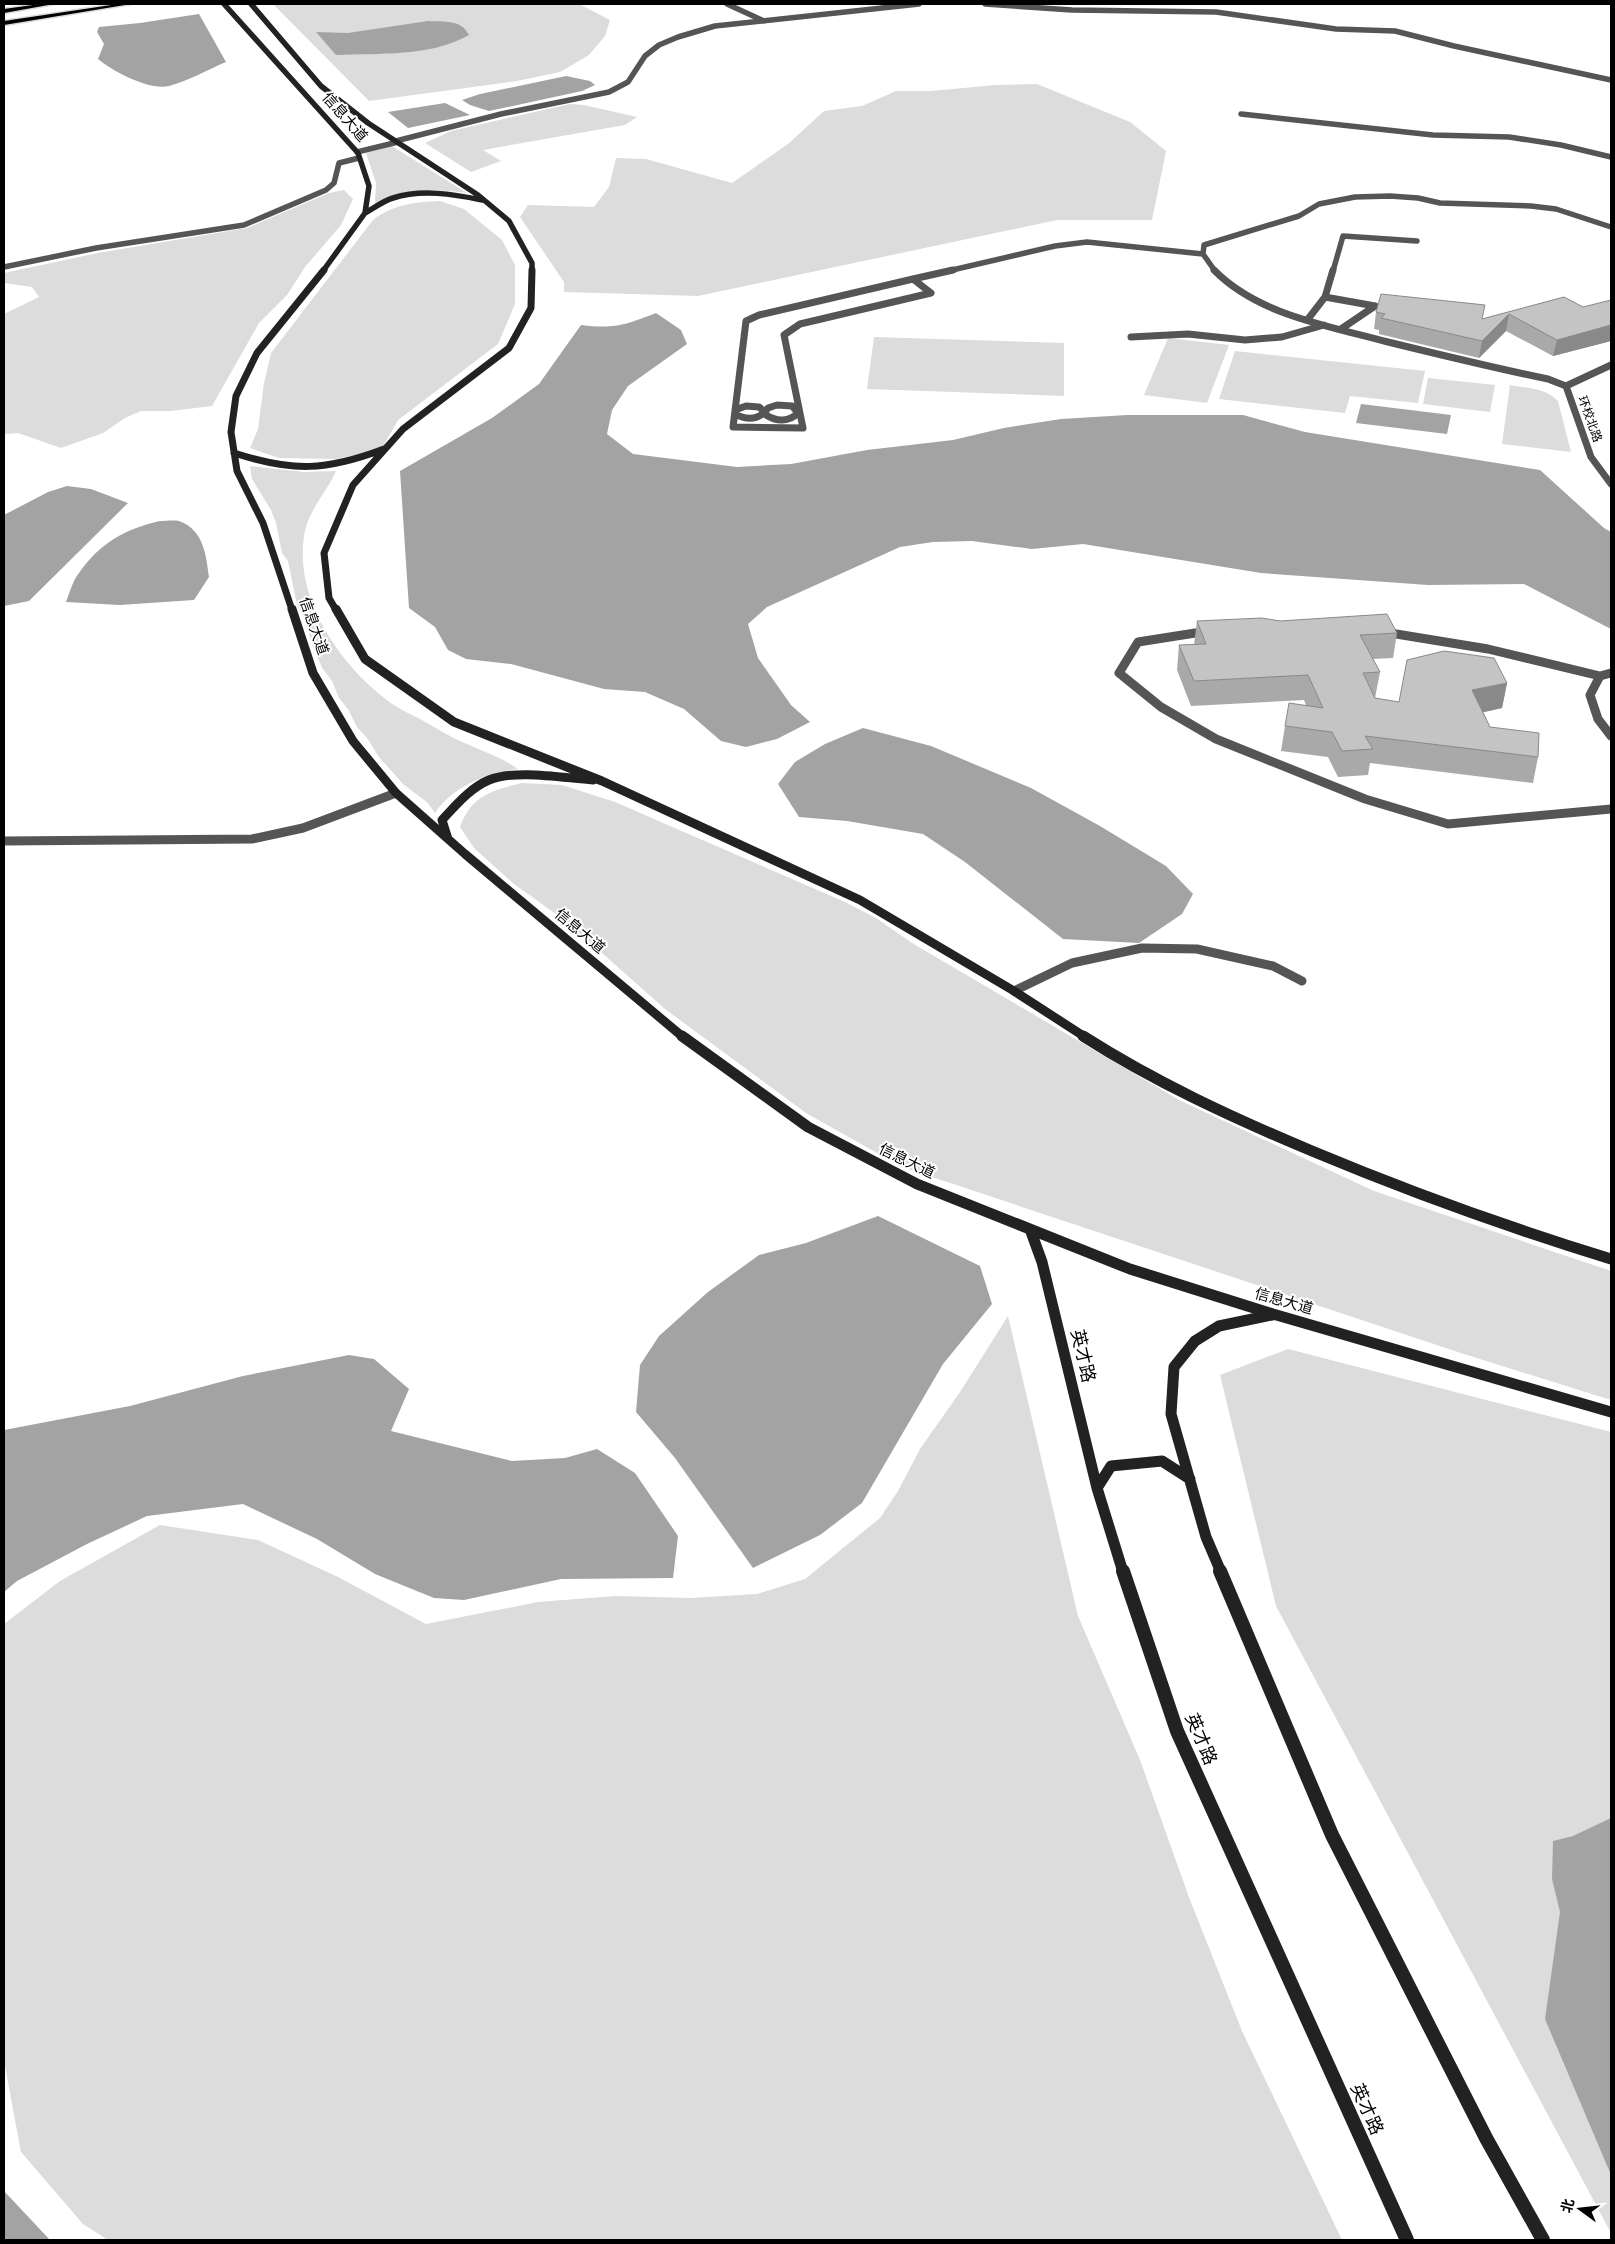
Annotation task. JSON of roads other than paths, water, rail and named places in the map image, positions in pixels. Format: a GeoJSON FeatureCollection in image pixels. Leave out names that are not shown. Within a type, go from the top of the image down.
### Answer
{"type":"FeatureCollection","features":[{"type":"Feature","properties":{"kind":"main road"},"geometry":{"type":"LineString","coordinates":[[4,11],[51,4]]}},
{"type":"Feature","properties":{"kind":"main road"},"geometry":{"type":"LineString","coordinates":[[4,23],[128,4]]}},
{"type":"Feature","properties":{"kind":"main road","name":"信息大道"},"geometry":{"type":"LineString","coordinates":[[224,4],[358,155],[369,186],[365,213],[332,260],[257,353],[236,396],[231,432],[237,471],[263,523],[313,673],[353,742],[396,792],[448,840],[687,1040],[808,1127],[917,1184],[1130,1269],[1273,1314],[1611,1412]]}},
{"type":"Feature","properties":{"kind":"main road","name":"信息大道"},"geometry":{"type":"LineString","coordinates":[[250,4],[321,86],[368,122],[485,201],[509,221],[532,263],[531,308],[508,348],[403,429],[353,485],[324,553],[329,598],[365,659],[454,722],[602,781],[860,900],[1014,992],[1121,1060],[1238,1120],[1357,1170],[1522,1232],[1611,1259]]}},
{"type":"Feature","properties":{"kind":"main road"},"geometry":{"type":"LineString","coordinates":[[365,213],[392,199],[425,194],[455,195],[485,201]]}},
{"type":"Feature","properties":{"kind":"main road"},"geometry":{"type":"LineString","coordinates":[[234,453],[274,465],[324,467],[358,459],[386,448]]}},
{"type":"Feature","properties":{"kind":"main road"},"geometry":{"type":"LineString","coordinates":[[448,840],[442,820],[464,796],[495,778],[537,776],[602,781]]}},
{"type":"Feature","properties":{"kind":"main road","name":"英才路"},"geometry":{"type":"LineString","coordinates":[[1030,1229],[1042,1262],[1096,1488],[1134,1608],[1177,1731],[1406,2240]]}},
{"type":"Feature","properties":{"kind":"main road"},"geometry":{"type":"LineString","coordinates":[[1273,1314],[1219,1326],[1195,1341],[1174,1367],[1171,1414],[1206,1537],[1332,1835],[1486,2138],[1542,2240]]}},
{"type":"Feature","properties":{"kind":"main road"},"geometry":{"type":"LineString","coordinates":[[1096,1488],[1111,1466],[1130,1463],[1162,1461],[1190,1479]]}},
{"type":"Feature","properties":{"kind":"street"},"geometry":{"type":"LineString","coordinates":[[728,4],[764,21]]}},
{"type":"Feature","properties":{"kind":"street"},"geometry":{"type":"LineString","coordinates":[[4,267],[96,248],[244,225],[326,190],[334,183],[339,162],[358,155],[397,142],[530,108],[606,93],[620,87],[635,74],[645,56],[654,49],[685,34],[715,26],[919,4]]}},
{"type":"Feature","properties":{"kind":"street"},"geometry":{"type":"LineString","coordinates":[[985,4],[1072,10],[1216,12],[1336,29],[1396,31],[1472,50],[1611,80]]}},
{"type":"Feature","properties":{"kind":"street"},"geometry":{"type":"LineString","coordinates":[[1241,114],[1433,135],[1509,137],[1611,158]]}},
{"type":"Feature","properties":{"kind":"street"},"geometry":{"type":"LineString","coordinates":[[1611,227],[1548,208],[1440,204],[1418,198],[1390,196],[1355,197],[1319,204],[1299,216],[1204,245],[1204,254],[1208,264],[1236,287],[1260,302],[1324,325],[1566,386],[1611,365]]}},
{"type":"Feature","properties":{"kind":"street"},"geometry":{"type":"LineString","coordinates":[[1308,319],[1325,297],[1343,236],[1417,241]]}},
{"type":"Feature","properties":{"kind":"street"},"geometry":{"type":"LineString","coordinates":[[913,279],[931,293],[800,324],[784,335],[798,413],[803,428],[733,427],[746,321],[759,315],[913,279],[1069,243],[1087,242],[1204,254]]}},
{"type":"Feature","properties":{"kind":"street"},"geometry":{"type":"LineString","coordinates":[[1325,297],[1375,306],[1341,329]]}},
{"type":"Feature","properties":{"kind":"street"},"geometry":{"type":"LineString","coordinates":[[1130,337],[1188,334],[1245,340],[1282,337],[1324,325]]}},
{"type":"Feature","properties":{"kind":"street","name":"环校北路"},"geometry":{"type":"LineString","coordinates":[[1566,386],[1591,457],[1611,484]]}},
{"type":"Feature","properties":{"kind":"street"},"geometry":{"type":"LineString","coordinates":[[734,412],[738,408],[750,405],[762,408],[768,417],[784,420],[794,417],[798,413]]}},
{"type":"Feature","properties":{"kind":"street"},"geometry":{"type":"LineString","coordinates":[[734,412],[741,418],[751,419],[761,417],[768,408],[782,405],[796,408],[798,413]]}},
{"type":"Feature","properties":{"kind":"street"},"geometry":{"type":"LineString","coordinates":[[1216,629],[1138,642],[1118,673],[1161,707],[1216,740],[1365,799],[1448,824],[1611,808]]}},
{"type":"Feature","properties":{"kind":"street"},"geometry":{"type":"LineString","coordinates":[[1372,633],[1391,632],[1488,649],[1600,676],[1611,673]]}},
{"type":"Feature","properties":{"kind":"street"},"geometry":{"type":"LineString","coordinates":[[1600,676],[1590,695],[1598,719],[1611,736]]}},
{"type":"Feature","properties":{"kind":"street"},"geometry":{"type":"LineString","coordinates":[[4,841],[252,839],[303,828],[396,792]]}},
{"type":"Feature","properties":{"kind":"street"},"geometry":{"type":"LineString","coordinates":[[1014,992],[1072,963],[1142,948],[1197,949],[1273,966],[1302,981]]}}]}
